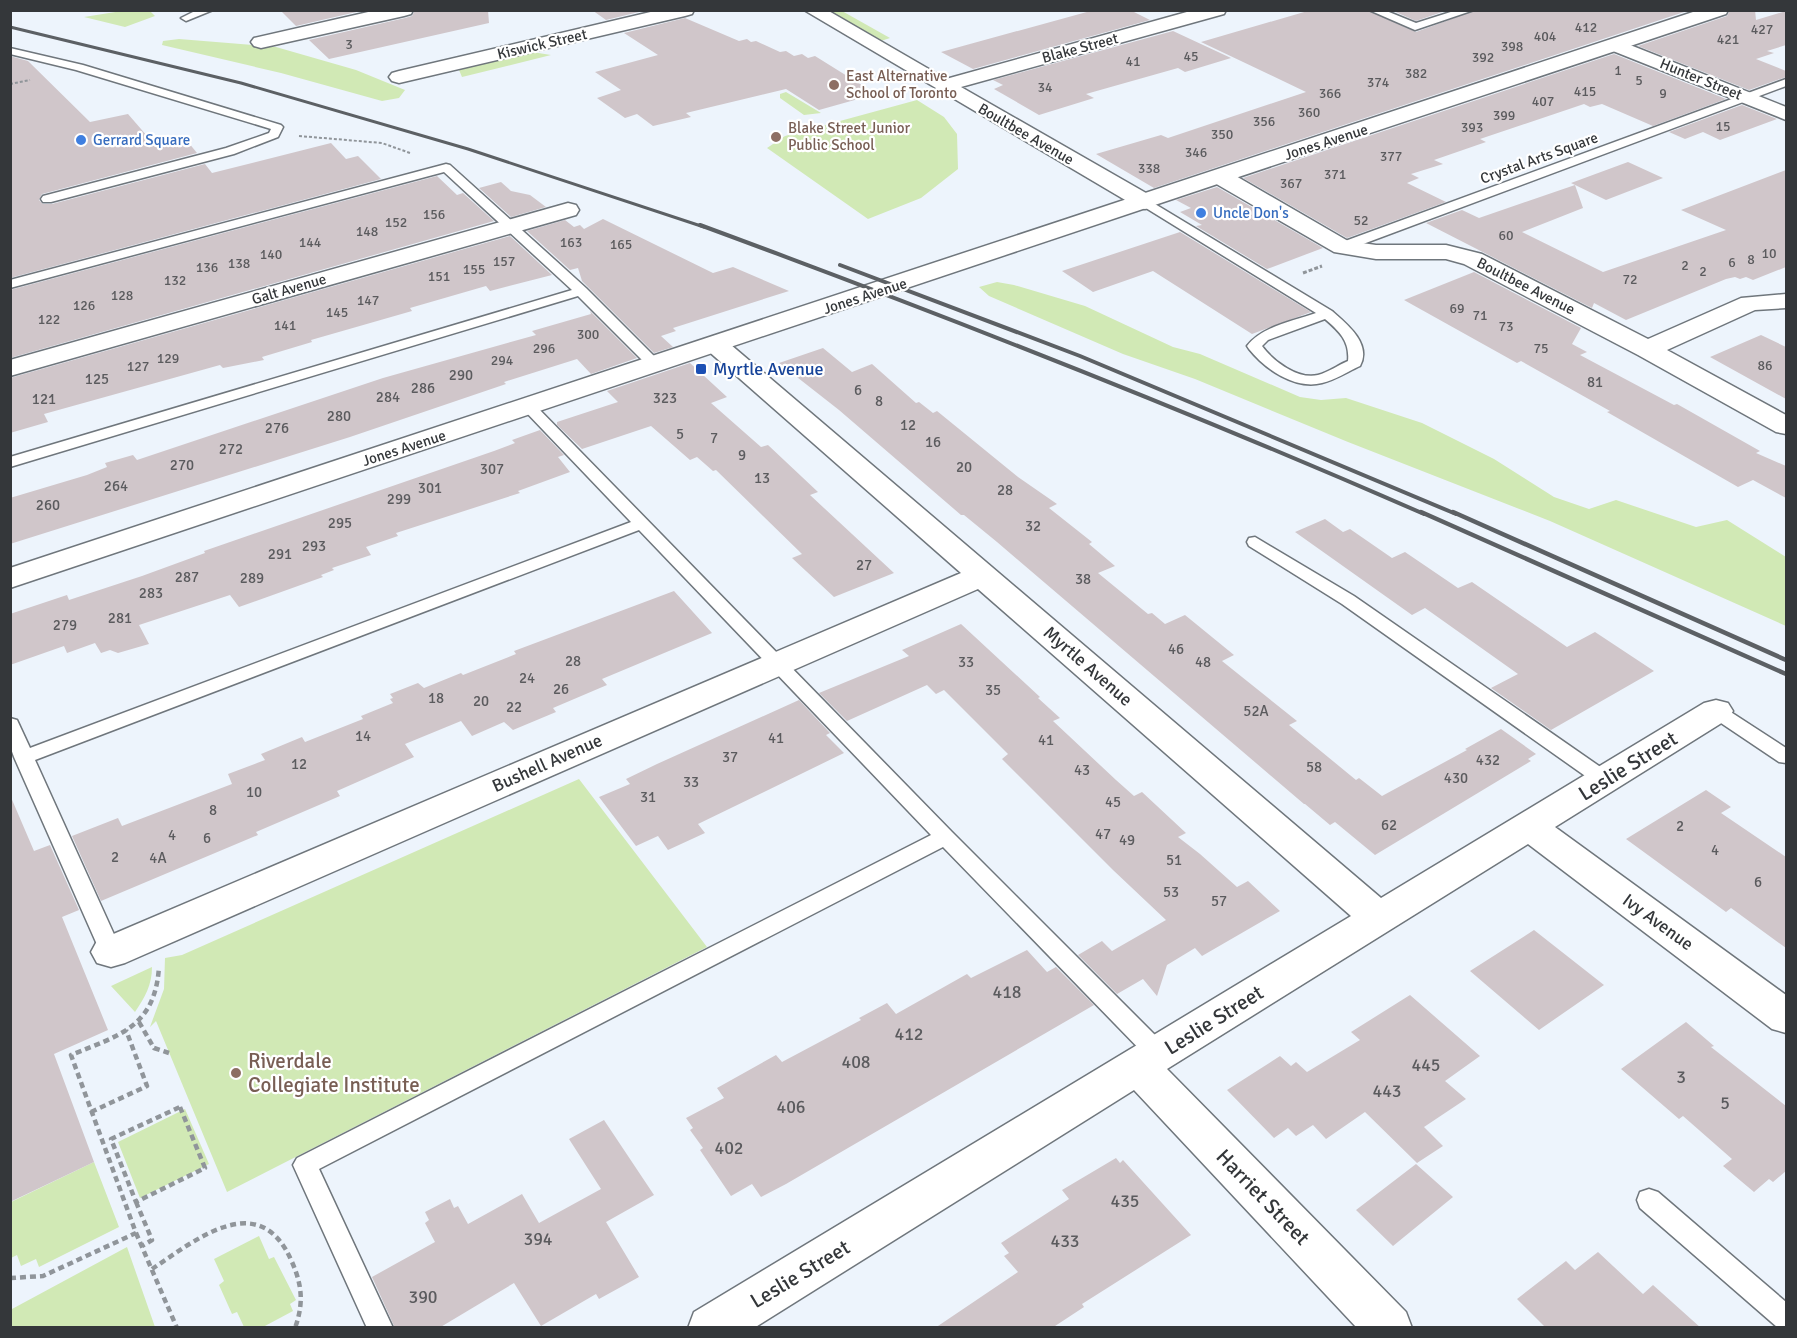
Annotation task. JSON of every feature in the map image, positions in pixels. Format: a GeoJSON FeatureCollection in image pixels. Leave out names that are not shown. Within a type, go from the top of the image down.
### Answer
{"type":"FeatureCollection","features":[{"type":"Feature","properties":{"kind":"street"},"geometry":{"type":"LineString","coordinates":[[261,42],[404,10]]}},
{"type":"Feature","properties":{"kind":"street","name":"Boultbee Avenue"},"geometry":{"type":"LineString","coordinates":[[813,10],[1145,202]]}},
{"type":"Feature","properties":{"kind":"street","name":"Blake Street"},"geometry":{"type":"LineString","coordinates":[[943,86],[1217,10]]}},
{"type":"Feature","properties":{"kind":"street","name":"Jones Avenue"},"geometry":{"type":"LineString","coordinates":[[10,579],[1719,10]]}},
{"type":"Feature","properties":{"kind":"street","name":"Kiswick Street"},"geometry":{"type":"LineString","coordinates":[[399,77],[677,11]]}},
{"type":"Feature","properties":{"kind":"street","name":"Hunter Street"},"geometry":{"type":"LineString","coordinates":[[1615,45],[1786,114]]}},
{"type":"Feature","properties":{"kind":"street","name":"Boultbee Avenue"},"geometry":{"type":"LineString","coordinates":[[1221,177],[1350,249],[1446,252],[1473,259],[1786,426]]}},
{"type":"Feature","properties":{"kind":"street","name":"Galt Avenue"},"geometry":{"type":"LineString","coordinates":[[10,368],[568,210]]}},
{"type":"Feature","properties":{"kind":"street"},"geometry":{"type":"LineString","coordinates":[[1647,350],[1750,303],[1786,301]]}},
{"type":"Feature","properties":{"kind":"street","name":"Myrtle Avenue"},"geometry":{"type":"LineString","coordinates":[[715,344],[1378,917]]}},
{"type":"Feature","properties":{"kind":"street","name":"Bushell Avenue"},"geometry":{"type":"LineString","coordinates":[[111,952],[983,575]]}},
{"type":"Feature","properties":{"kind":"street","name":"Leslie Street"},"geometry":{"type":"LineString","coordinates":[[711,1328],[1716,711]]}},
{"type":"Feature","properties":{"kind":"street","name":"Ivy Avenue"},"geometry":{"type":"LineString","coordinates":[[1530,827],[1786,1017]]}},
{"type":"Feature","properties":{"kind":"street","name":"Harriet Street"},"geometry":{"type":"LineString","coordinates":[[1149,1061],[1389,1328]]}},
{"type":"Feature","properties":{"kind":"lane"},"geometry":{"type":"LineString","coordinates":[[186,18],[208,10]]}},
{"type":"Feature","properties":{"kind":"lane"},"geometry":{"type":"LineString","coordinates":[[1374,10],[1415,27],[1469,10]]}},
{"type":"Feature","properties":{"kind":"lane"},"geometry":{"type":"LineString","coordinates":[[10,51],[79,67],[277,128],[274,135],[230,151],[47,199]]}},
{"type":"Feature","properties":{"kind":"lane","name":"Crystal Arts Square"},"geometry":{"type":"LineString","coordinates":[[1350,249],[1786,82]]}},
{"type":"Feature","properties":{"kind":"lane"},"geometry":{"type":"LineString","coordinates":[[10,284],[446,168],[581,291],[655,364]]}},
{"type":"Feature","properties":{"kind":"lane"},"geometry":{"type":"LineString","coordinates":[[1145,202],[1327,314],[1344,327],[1354,340],[1357,353],[1355,363],[1317,380],[1295,377],[1263,359],[1254,346],[1263,337],[1327,314]]}},
{"type":"Feature","properties":{"kind":"lane"},"geometry":{"type":"LineString","coordinates":[[10,462],[581,291]]}},
{"type":"Feature","properties":{"kind":"lane"},"geometry":{"type":"LineString","coordinates":[[529,407],[945,837],[1149,1061]]}},
{"type":"Feature","properties":{"kind":"lane"},"geometry":{"type":"LineString","coordinates":[[24,757],[642,523]]}},
{"type":"Feature","properties":{"kind":"lane"},"geometry":{"type":"LineString","coordinates":[[1255,542],[1348,600],[1605,780]]}},
{"type":"Feature","properties":{"kind":"lane"},"geometry":{"type":"LineString","coordinates":[[1716,711],[1786,757]]}},
{"type":"Feature","properties":{"kind":"lane"},"geometry":{"type":"LineString","coordinates":[[10,724],[111,952]]}},
{"type":"Feature","properties":{"kind":"lane"},"geometry":{"type":"LineString","coordinates":[[380,1328],[305,1165],[945,837]]}},
{"type":"Feature","properties":{"kind":"lane"},"geometry":{"type":"LineString","coordinates":[[1649,1200],[1786,1318]]}},
{"type":"Feature","properties":{"kind":"path"},"geometry":{"type":"LineString","coordinates":[[274,135],[322,136],[382,143],[424,157],[446,168]]}},
{"type":"Feature","properties":{"kind":"path"},"geometry":{"type":"LineString","coordinates":[[1275,284],[1335,261],[1350,249]]}},
{"type":"Feature","properties":{"kind":"path"},"geometry":{"type":"LineString","coordinates":[[159,963],[160,978],[153,1002],[139,1022],[71,1055],[136,1233],[177,1328]]}},
{"type":"Feature","properties":{"kind":"path"},"geometry":{"type":"LineString","coordinates":[[139,1022],[154,1048],[169,1053]]}},
{"type":"Feature","properties":{"kind":"path"},"geometry":{"type":"LineString","coordinates":[[91,1112],[147,1086],[126,1030]]}},
{"type":"Feature","properties":{"kind":"path"},"geometry":{"type":"LineString","coordinates":[[136,1202],[205,1168],[180,1107],[111,1139],[136,1202],[152,1240],[142,1246]]}},
{"type":"Feature","properties":{"kind":"path"},"geometry":{"type":"LineString","coordinates":[[152,1269],[211,1232],[230,1224],[265,1226],[282,1240],[298,1274],[303,1292],[302,1311],[295,1328]]}},
{"type":"Feature","properties":{"kind":"path"},"geometry":{"type":"LineString","coordinates":[[10,1278],[43,1276],[136,1233]]}},
{"type":"Feature","properties":{"kind":"green space"},"geometry":{"type":"Polygon","coordinates":[[[128,10],[150,11],[155,16],[125,27],[84,17],[128,10]]]}},
{"type":"Feature","properties":{"kind":"green space"},"geometry":{"type":"Polygon","coordinates":[[[829,11],[842,11],[890,38],[881,41],[829,11]]]}},
{"type":"Feature","properties":{"kind":"green space"},"geometry":{"type":"Polygon","coordinates":[[[179,39],[276,47],[356,70],[405,90],[399,98],[382,101],[281,73],[162,45],[163,41],[179,39]]]}},
{"type":"Feature","properties":{"kind":"green space"},"geometry":{"type":"Polygon","coordinates":[[[532,52],[551,55],[462,77],[459,70],[465,67],[532,52]]]}},
{"type":"Feature","properties":{"kind":"green space"},"geometry":{"type":"Polygon","coordinates":[[[786,92],[821,113],[804,115],[780,98],[780,94],[786,92]]]}},
{"type":"Feature","properties":{"kind":"green space"},"geometry":{"type":"Polygon","coordinates":[[[917,100],[944,117],[957,134],[958,169],[921,198],[868,219],[767,148],[785,136],[917,100]]]}},
{"type":"Feature","properties":{"kind":"green space"},"geometry":{"type":"Polygon","coordinates":[[[997,282],[1085,306],[1173,347],[1200,354],[1300,397],[1321,400],[1346,398],[1422,423],[1494,459],[1554,497],[1589,509],[1616,500],[1696,527],[1727,520],[1786,557],[1786,626],[1550,521],[1195,379],[1123,354],[989,296],[979,287],[997,282]]]}},
{"type":"Feature","properties":{"kind":"green space"},"geometry":{"type":"Polygon","coordinates":[[[579,779],[707,947],[227,1192],[156,1021],[150,1027],[164,989],[165,958],[182,955],[579,779]]]}},
{"type":"Feature","properties":{"kind":"green space"},"geometry":{"type":"Polygon","coordinates":[[[152,967],[147,991],[135,1012],[111,986],[152,967]]]}},
{"type":"Feature","properties":{"kind":"green space"},"geometry":{"type":"Polygon","coordinates":[[[185,1109],[209,1164],[140,1198],[118,1142],[185,1109]]]}},
{"type":"Feature","properties":{"kind":"green space"},"geometry":{"type":"Polygon","coordinates":[[[94,1162],[119,1227],[39,1267],[36,1259],[21,1266],[17,1255],[11,1258],[11,1202],[94,1162]]]}},
{"type":"Feature","properties":{"kind":"green space"},"geometry":{"type":"Polygon","coordinates":[[[259,1236],[269,1259],[274,1257],[296,1300],[290,1304],[293,1311],[263,1327],[244,1327],[237,1312],[232,1314],[219,1285],[224,1281],[214,1259],[259,1236]]]}},
{"type":"Feature","properties":{"kind":"green space"},"geometry":{"type":"Polygon","coordinates":[[[127,1247],[155,1327],[11,1327],[11,1306],[12,1309],[127,1247]]]}},
{"type":"Feature","properties":{"kind":"building"},"geometry":{"type":"Polygon","coordinates":[[[280,10],[365,10],[296,26],[280,10]]]}},
{"type":"Feature","properties":{"kind":"building"},"geometry":{"type":"Polygon","coordinates":[[[415,10],[488,10],[489,23],[329,59],[309,40],[405,18],[412,16],[415,10]]]}},
{"type":"Feature","properties":{"kind":"building"},"geometry":{"type":"Polygon","coordinates":[[[592,10],[647,10],[606,20],[592,10]]]}},
{"type":"Feature","properties":{"kind":"building"},"geometry":{"type":"Polygon","coordinates":[[[1094,10],[1130,10],[1150,20],[973,69],[941,52],[1094,10]]]}},
{"type":"Feature","properties":{"kind":"building"},"geometry":{"type":"Polygon","coordinates":[[[1311,10],[1367,10],[1416,32],[1476,10],[1690,10],[1154,188],[1096,154],[1161,135],[1168,138],[1306,92],[1201,42],[1311,10]]]}},
{"type":"Feature","properties":{"kind":"building"},"geometry":{"type":"Polygon","coordinates":[[[1391,10],[1448,10],[1416,21],[1391,10]]]}},
{"type":"Feature","properties":{"kind":"building"},"geometry":{"type":"Polygon","coordinates":[[[1730,10],[1755,10],[1756,20],[1786,11],[1786,45],[1767,51],[1774,53],[1756,59],[1786,71],[1786,77],[1749,90],[1638,46],[1727,16],[1730,10]]]}},
{"type":"Feature","properties":{"kind":"building"},"geometry":{"type":"Polygon","coordinates":[[[685,18],[739,41],[747,39],[751,42],[756,41],[794,56],[802,54],[808,58],[815,56],[876,94],[819,110],[786,89],[686,113],[691,117],[653,126],[637,114],[625,118],[597,98],[621,90],[595,72],[658,55],[624,33],[685,18]]]}},
{"type":"Feature","properties":{"kind":"building"},"geometry":{"type":"Polygon","coordinates":[[[1173,31],[1231,58],[1185,72],[1178,68],[1086,94],[1094,98],[1039,115],[994,89],[1003,85],[993,80],[1173,31]]]}},
{"type":"Feature","properties":{"kind":"building"},"geometry":{"type":"Polygon","coordinates":[[[1614,54],[1726,99],[1653,126],[1602,104],[1590,107],[1584,104],[1480,139],[1486,142],[1434,160],[1443,164],[1411,174],[1419,178],[1407,183],[1446,202],[1347,238],[1243,178],[1614,54]]]}},
{"type":"Feature","properties":{"kind":"building"},"geometry":{"type":"Polygon","coordinates":[[[10,56],[28,61],[90,122],[128,114],[154,144],[184,137],[197,153],[42,194],[39,200],[43,204],[52,204],[205,164],[212,173],[331,143],[346,159],[358,156],[381,179],[10,278],[10,56]]]}},
{"type":"Feature","properties":{"kind":"building"},"geometry":{"type":"Polygon","coordinates":[[[1742,105],[1777,119],[1720,140],[1703,132],[1685,139],[1669,132],[1742,105]]]}},
{"type":"Feature","properties":{"kind":"building"},"geometry":{"type":"Polygon","coordinates":[[[1628,162],[1663,178],[1606,200],[1571,183],[1628,162]]]}},
{"type":"Feature","properties":{"kind":"building"},"geometry":{"type":"Polygon","coordinates":[[[1786,170],[1786,267],[1753,280],[1746,277],[1726,279],[1626,320],[1594,303],[1592,308],[1426,223],[1462,210],[1479,218],[1575,185],[1583,208],[1522,232],[1603,272],[1726,230],[1681,210],[1786,170]]]}},
{"type":"Feature","properties":{"kind":"building"},"geometry":{"type":"Polygon","coordinates":[[[437,176],[457,195],[463,193],[494,221],[10,358],[10,290],[437,176]]]}},
{"type":"Feature","properties":{"kind":"building"},"geometry":{"type":"Polygon","coordinates":[[[501,182],[511,191],[530,195],[546,207],[511,217],[479,188],[501,182]]]}},
{"type":"Feature","properties":{"kind":"building"},"geometry":{"type":"Polygon","coordinates":[[[1217,187],[1323,248],[1267,269],[1196,226],[1202,225],[1180,212],[1191,208],[1176,200],[1217,187]]]}},
{"type":"Feature","properties":{"kind":"building"},"geometry":{"type":"Polygon","coordinates":[[[603,219],[713,273],[733,267],[789,291],[673,328],[676,331],[661,336],[673,347],[654,353],[582,281],[578,268],[570,270],[527,231],[565,220],[574,227],[580,225],[584,229],[603,219]]]}},
{"type":"Feature","properties":{"kind":"building"},"geometry":{"type":"Polygon","coordinates":[[[1180,232],[1311,312],[1252,334],[1153,271],[1093,292],[1062,271],[1180,232]]]}},
{"type":"Feature","properties":{"kind":"building"},"geometry":{"type":"Polygon","coordinates":[[[510,236],[552,275],[490,291],[486,286],[410,308],[412,311],[311,340],[312,342],[262,357],[264,360],[223,368],[220,365],[44,414],[48,422],[10,433],[10,378],[510,236]]]}},
{"type":"Feature","properties":{"kind":"building"},"geometry":{"type":"Polygon","coordinates":[[[1474,272],[1581,328],[1572,344],[1587,352],[1580,355],[1674,405],[1677,404],[1760,451],[1756,453],[1786,466],[1786,498],[1753,480],[1738,487],[1521,361],[1517,363],[1404,300],[1474,272]]]}},
{"type":"Feature","properties":{"kind":"building"},"geometry":{"type":"Polygon","coordinates":[[[590,311],[637,358],[591,374],[577,359],[504,382],[506,384],[350,437],[10,544],[10,498],[87,475],[107,467],[105,463],[133,455],[137,460],[383,378],[536,335],[532,331],[591,314],[590,311]]]}},
{"type":"Feature","properties":{"kind":"building"},"geometry":{"type":"Polygon","coordinates":[[[1761,335],[1786,347],[1786,399],[1710,357],[1761,335]]]}},
{"type":"Feature","properties":{"kind":"building"},"geometry":{"type":"Polygon","coordinates":[[[823,348],[852,372],[872,364],[916,403],[919,402],[933,413],[937,411],[1018,477],[1057,504],[1049,508],[1092,542],[1089,544],[1115,566],[1098,573],[1148,614],[1152,613],[1165,624],[1185,615],[1234,655],[1222,661],[1297,721],[1289,725],[1356,780],[1359,778],[1382,796],[1501,729],[1536,754],[1528,759],[1531,761],[1375,855],[1335,822],[1330,825],[1304,804],[997,542],[964,515],[961,515],[839,410],[779,363],[823,348]]]}},
{"type":"Feature","properties":{"kind":"building"},"geometry":{"type":"Polygon","coordinates":[[[690,363],[727,397],[711,403],[761,447],[768,445],[818,492],[810,495],[894,573],[834,597],[792,558],[802,554],[716,470],[713,471],[697,457],[690,460],[651,426],[582,449],[557,425],[557,422],[618,402],[607,391],[690,363]]]}},
{"type":"Feature","properties":{"kind":"building"},"geometry":{"type":"Polygon","coordinates":[[[540,430],[564,455],[558,457],[570,472],[518,491],[520,493],[396,533],[398,536],[366,547],[371,555],[332,568],[334,570],[321,575],[323,577],[239,607],[230,595],[139,625],[149,644],[118,653],[110,650],[101,653],[95,643],[67,653],[64,646],[10,665],[10,614],[67,595],[69,600],[142,576],[205,553],[204,551],[494,451],[515,443],[512,440],[540,430]]]}},
{"type":"Feature","properties":{"kind":"building"},"geometry":{"type":"Polygon","coordinates":[[[1325,519],[1343,532],[1350,529],[1392,558],[1405,552],[1458,588],[1472,582],[1567,647],[1595,632],[1654,671],[1551,730],[1491,688],[1518,674],[1425,608],[1412,615],[1295,532],[1325,519]]]}},
{"type":"Feature","properties":{"kind":"building"},"geometry":{"type":"Polygon","coordinates":[[[674,591],[712,633],[602,679],[607,685],[553,708],[556,712],[513,730],[504,722],[472,736],[461,721],[405,744],[414,757],[337,791],[340,796],[256,832],[258,835],[101,901],[72,836],[118,818],[122,826],[232,784],[228,774],[265,760],[261,754],[302,737],[305,742],[363,719],[361,716],[393,703],[390,694],[418,683],[424,688],[461,673],[463,675],[516,654],[514,651],[674,591]]]}},
{"type":"Feature","properties":{"kind":"building"},"geometry":{"type":"Polygon","coordinates":[[[961,624],[1040,697],[1038,698],[1060,718],[1053,721],[1116,780],[1134,796],[1142,792],[1186,833],[1178,837],[1237,887],[1248,881],[1280,911],[1202,956],[1195,948],[1167,965],[1157,996],[1143,979],[1117,994],[1078,955],[1102,941],[1112,951],[1166,920],[1002,759],[1008,754],[944,690],[936,694],[927,685],[847,721],[819,693],[909,656],[902,650],[961,624]]]}},
{"type":"Feature","properties":{"kind":"building"},"geometry":{"type":"Polygon","coordinates":[[[799,700],[830,733],[826,735],[844,753],[698,824],[705,833],[668,850],[658,836],[636,846],[599,797],[630,784],[626,779],[799,700]]]}},
{"type":"Feature","properties":{"kind":"building"},"geometry":{"type":"Polygon","coordinates":[[[1706,790],[1731,807],[1721,813],[1786,857],[1786,948],[1731,908],[1726,912],[1626,839],[1706,790]]]}},
{"type":"Feature","properties":{"kind":"building"},"geometry":{"type":"Polygon","coordinates":[[[10,795],[34,851],[50,845],[79,910],[62,917],[108,1030],[54,1054],[94,1162],[10,1202],[10,795]]]}},
{"type":"Feature","properties":{"kind":"building"},"geometry":{"type":"Polygon","coordinates":[[[1534,930],[1604,985],[1539,1030],[1470,971],[1534,930]]]}},
{"type":"Feature","properties":{"kind":"building"},"geometry":{"type":"Polygon","coordinates":[[[1027,950],[1047,972],[1056,967],[1094,1005],[786,1184],[761,1197],[752,1184],[731,1196],[700,1150],[703,1148],[690,1130],[693,1128],[686,1118],[724,1098],[717,1088],[776,1055],[782,1062],[861,1020],[859,1018],[887,1003],[896,1014],[967,974],[971,978],[1027,950]]]}},
{"type":"Feature","properties":{"kind":"building"},"geometry":{"type":"Polygon","coordinates":[[[1410,995],[1480,1056],[1445,1081],[1466,1099],[1424,1127],[1443,1146],[1417,1163],[1365,1112],[1326,1139],[1313,1125],[1296,1136],[1288,1128],[1274,1138],[1227,1090],[1280,1056],[1291,1066],[1296,1062],[1307,1072],[1360,1040],[1351,1032],[1410,995]]]}},
{"type":"Feature","properties":{"kind":"building"},"geometry":{"type":"Polygon","coordinates":[[[1686,1022],[1714,1046],[1711,1047],[1786,1106],[1786,1171],[1773,1182],[1769,1179],[1754,1192],[1723,1166],[1732,1159],[1683,1116],[1679,1119],[1621,1069],[1686,1022]]]}},
{"type":"Feature","properties":{"kind":"building"},"geometry":{"type":"Polygon","coordinates":[[[604,1120],[654,1195],[606,1222],[639,1277],[599,1299],[596,1294],[541,1326],[514,1283],[439,1328],[395,1328],[372,1277],[435,1242],[425,1223],[429,1220],[425,1212],[450,1199],[454,1208],[458,1206],[468,1224],[522,1194],[539,1223],[601,1189],[569,1139],[604,1120]]]}},
{"type":"Feature","properties":{"kind":"building"},"geometry":{"type":"Polygon","coordinates":[[[1116,1158],[1120,1163],[1123,1160],[1191,1235],[1082,1304],[1084,1307],[1052,1328],[935,1328],[1018,1272],[1004,1256],[1009,1253],[1001,1243],[1069,1199],[1062,1190],[1116,1158]]]}},
{"type":"Feature","properties":{"kind":"building"},"geometry":{"type":"Polygon","coordinates":[[[1416,1164],[1453,1197],[1393,1246],[1356,1210],[1416,1164]]]}},
{"type":"Feature","properties":{"kind":"building"},"geometry":{"type":"Polygon","coordinates":[[[1598,1252],[1643,1294],[1653,1285],[1701,1328],[1546,1328],[1517,1299],[1566,1261],[1575,1270],[1598,1252]]]}},
{"type":"Feature","properties":{"kind":"railway"},"geometry":{"type":"LineString","coordinates":[[10,27],[241,83],[468,149],[704,227]]}},
{"type":"Feature","properties":{"kind":"railway"},"geometry":{"type":"LineString","coordinates":[[700,225],[1064,364],[1424,514]]}},
{"type":"Feature","properties":{"kind":"railway"},"geometry":{"type":"LineString","coordinates":[[840,265],[1080,356],[1456,514]]}},
{"type":"Feature","properties":{"kind":"railway"},"geometry":{"type":"LineString","coordinates":[[1421,512],[1786,674]]}},
{"type":"Feature","properties":{"kind":"railway"},"geometry":{"type":"LineString","coordinates":[[1453,512],[1786,660]]}},
{"type":"Feature","properties":{"kind":"place","name":"East Alternative School of Toronto"},"geometry":{"type":"Point","coordinates":[834,85]}},
{"type":"Feature","properties":{"kind":"place","name":"Blake Street Junior Public School"},"geometry":{"type":"Point","coordinates":[776,137]}},
{"type":"Feature","properties":{"kind":"place","name":"Gerrard Square"},"geometry":{"type":"Point","coordinates":[81,140]}},
{"type":"Feature","properties":{"kind":"place","name":"Uncle Don's"},"geometry":{"type":"Point","coordinates":[1201,213]}},
{"type":"Feature","properties":{"kind":"place","name":"Myrtle Avenue"},"geometry":{"type":"Point","coordinates":[701,369]}},
{"type":"Feature","properties":{"kind":"place","name":"Riverdale Collegiate Institute"},"geometry":{"type":"Point","coordinates":[236,1073]}}]}
